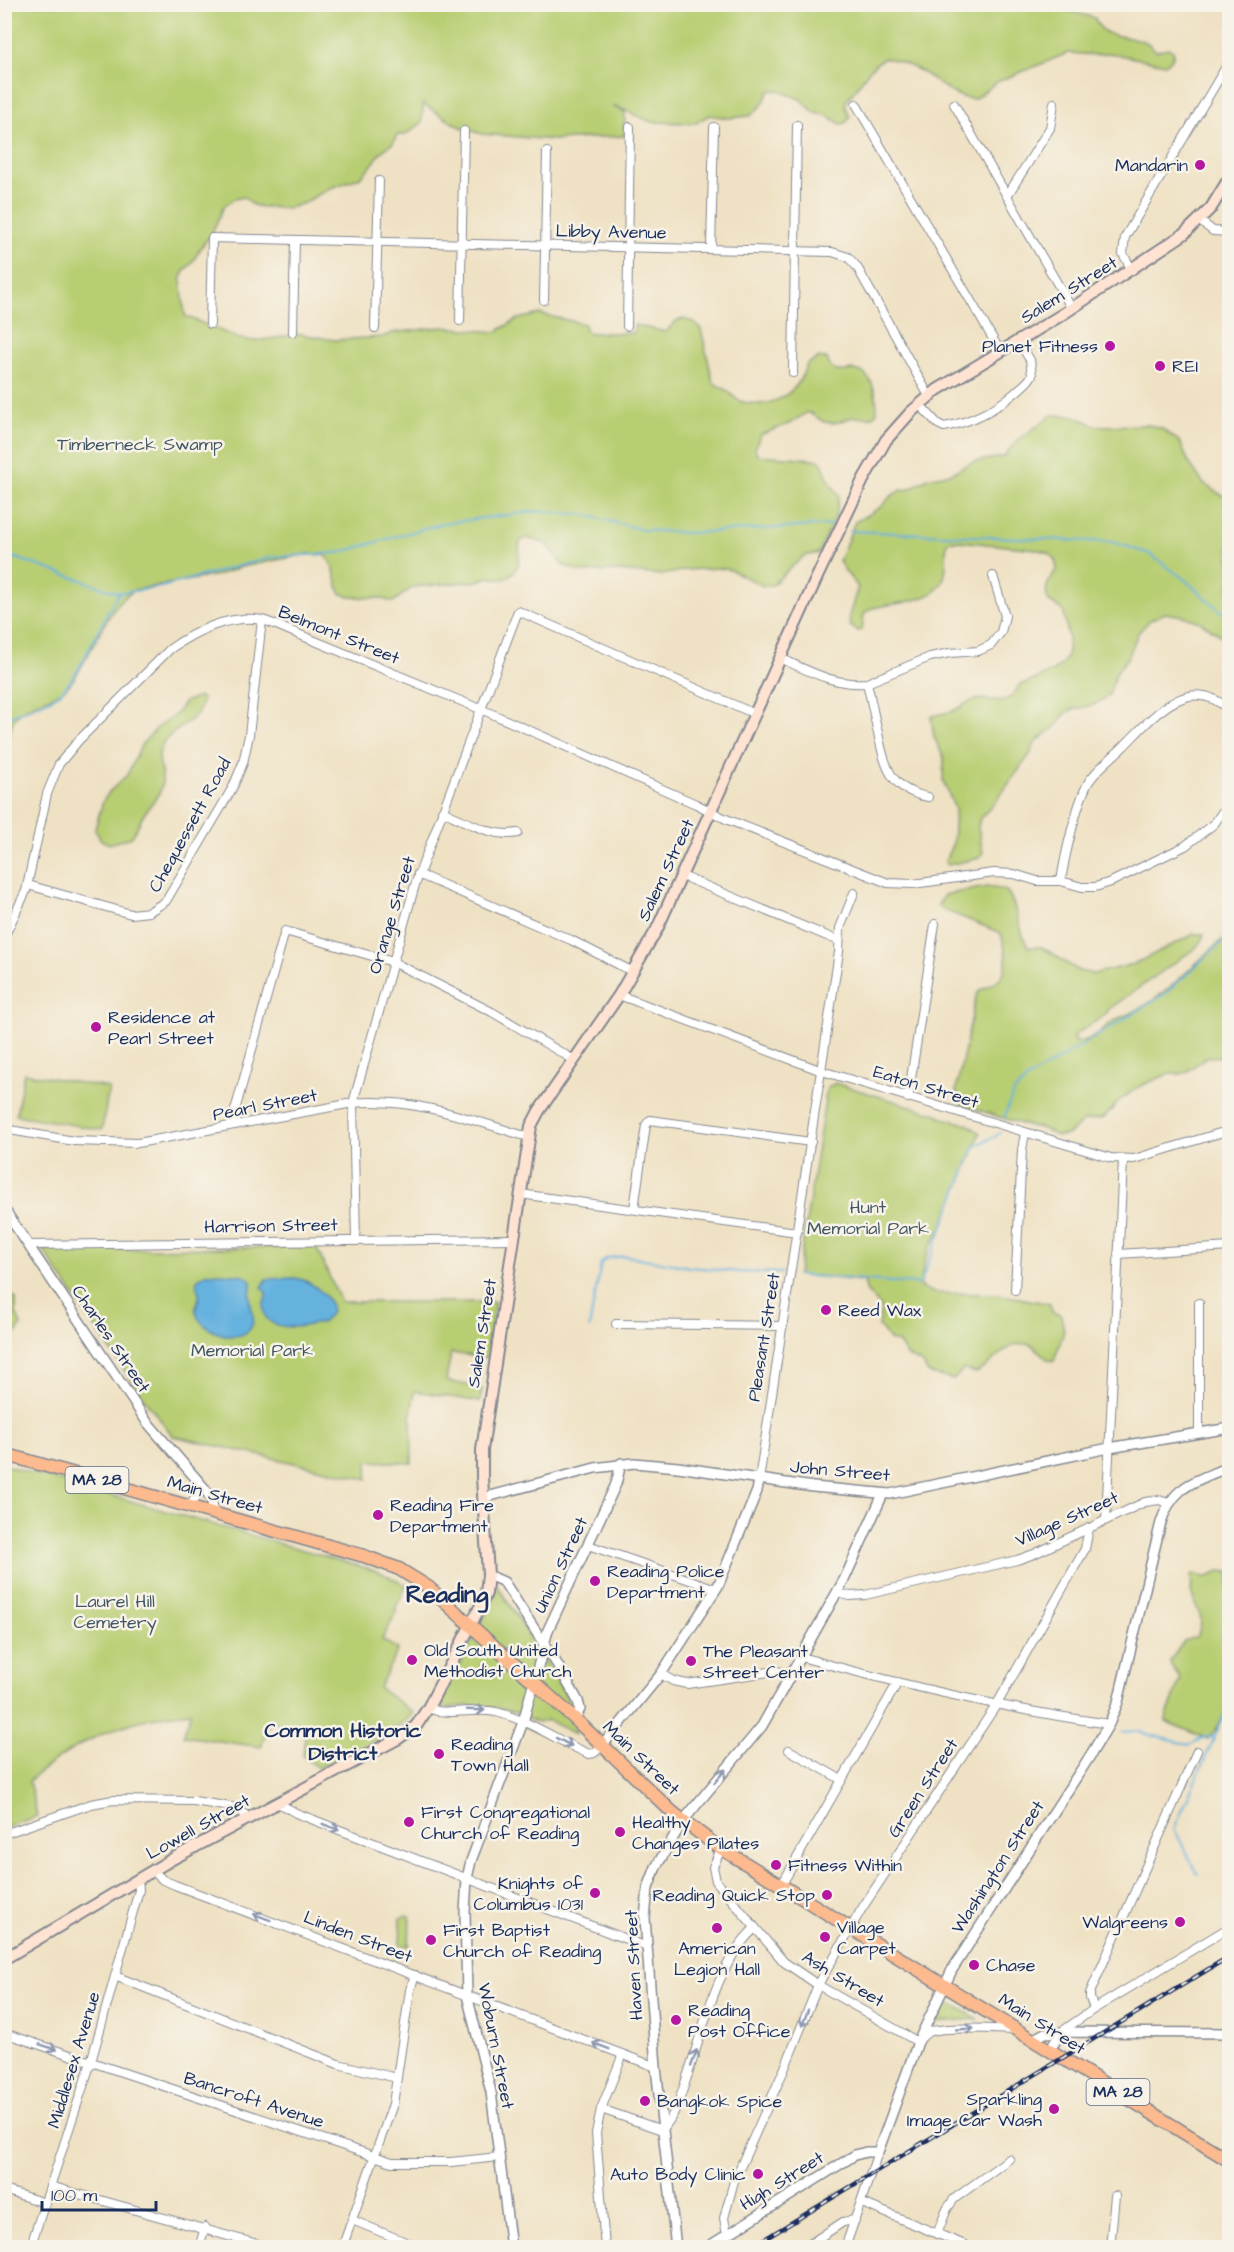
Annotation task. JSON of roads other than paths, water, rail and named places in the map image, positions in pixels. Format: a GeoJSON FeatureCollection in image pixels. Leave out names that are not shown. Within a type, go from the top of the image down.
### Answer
{"type":"FeatureCollection","features":[{"type":"Feature","properties":{"kind":"main road","name":"Salem Street"},"geometry":{"type":"LineString","coordinates":[[410,1731],[428,1708],[485,1597],[488,1575],[481,1466],[483,1438],[528,1137],[539,1111],[619,995],[657,929],[870,466],[891,434],[919,404],[999,351],[1072,309],[1168,246],[1200,221],[1216,202],[1230,177]]}},
{"type":"Feature","properties":{"kind":"main road","name":"Main Street"},"geometry":{"type":"LineString","coordinates":[[4,1454],[393,1566],[424,1584],[575,1719],[683,1821],[721,1849],[1230,2161]]}},
{"type":"Feature","properties":{"kind":"main road","name":"Lowell Street"},"geometry":{"type":"LineString","coordinates":[[4,1959],[153,1870],[410,1731]]}},
{"type":"Feature","properties":{"kind":"street"},"geometry":{"type":"LineString","coordinates":[[1132,270],[1123,256],[1124,240],[1230,60]]}},
{"type":"Feature","properties":{"kind":"street"},"geometry":{"type":"LineString","coordinates":[[1007,196],[1050,128],[1054,103]]}},
{"type":"Feature","properties":{"kind":"street"},"geometry":{"type":"LineString","coordinates":[[856,104],[999,351]]}},
{"type":"Feature","properties":{"kind":"street"},"geometry":{"type":"LineString","coordinates":[[954,105],[1072,309]]}},
{"type":"Feature","properties":{"kind":"street"},"geometry":{"type":"LineString","coordinates":[[793,373],[797,125]]}},
{"type":"Feature","properties":{"kind":"street"},"geometry":{"type":"LineString","coordinates":[[627,326],[630,127]]}},
{"type":"Feature","properties":{"kind":"street"},"geometry":{"type":"LineString","coordinates":[[711,249],[714,128]]}},
{"type":"Feature","properties":{"kind":"street"},"geometry":{"type":"LineString","coordinates":[[460,321],[464,131]]}},
{"type":"Feature","properties":{"kind":"street"},"geometry":{"type":"LineString","coordinates":[[544,300],[547,152]]}},
{"type":"Feature","properties":{"kind":"street"},"geometry":{"type":"LineString","coordinates":[[375,328],[379,181]]}},
{"type":"Feature","properties":{"kind":"street"},"geometry":{"type":"LineString","coordinates":[[1200,221],[1213,231],[1230,232]]}},
{"type":"Feature","properties":{"kind":"street","name":"Libby Avenue"},"geometry":{"type":"LineString","coordinates":[[210,324],[212,238],[836,252],[853,262],[929,396]]}},
{"type":"Feature","properties":{"kind":"street"},"geometry":{"type":"LineString","coordinates":[[293,332],[295,240]]}},
{"type":"Feature","properties":{"kind":"street"},"geometry":{"type":"LineString","coordinates":[[919,404],[935,422],[944,427],[972,420],[997,407],[1023,386],[1032,375],[1030,360],[1018,340]]}},
{"type":"Feature","properties":{"kind":"street"},"geometry":{"type":"LineString","coordinates":[[780,658],[836,682],[867,682],[930,657],[978,651],[991,645],[999,634],[1005,616],[993,576]]}},
{"type":"Feature","properties":{"kind":"street","name":"Orange Street"},"geometry":{"type":"LineString","coordinates":[[356,1240],[353,1103],[418,874],[518,611],[755,714]]}},
{"type":"Feature","properties":{"kind":"street","name":"Belmont Street"},"geometry":{"type":"LineString","coordinates":[[4,937],[28,885],[50,785],[59,764],[73,746],[164,654],[178,643],[216,625],[246,619],[262,620],[481,709],[710,811],[888,883],[913,884],[994,873],[1014,874],[1037,881],[1061,881],[1088,888],[1111,882],[1185,846],[1214,824],[1230,801]]}},
{"type":"Feature","properties":{"kind":"street","name":"Chequessett Road"},"geometry":{"type":"LineString","coordinates":[[28,885],[131,914],[148,912],[166,901],[235,783],[243,763],[249,735],[262,620]]}},
{"type":"Feature","properties":{"kind":"street"},"geometry":{"type":"LineString","coordinates":[[867,682],[888,770],[908,791],[928,796]]}},
{"type":"Feature","properties":{"kind":"street"},"geometry":{"type":"LineString","coordinates":[[1061,881],[1066,852],[1085,790],[1097,772],[1160,710],[1173,701],[1185,697],[1203,697],[1221,704],[1230,711]]}},
{"type":"Feature","properties":{"kind":"street"},"geometry":{"type":"LineString","coordinates":[[442,810],[497,834],[518,833]]}},
{"type":"Feature","properties":{"kind":"street"},"geometry":{"type":"LineString","coordinates":[[418,874],[571,940],[633,972]]}},
{"type":"Feature","properties":{"kind":"street"},"geometry":{"type":"LineString","coordinates":[[682,876],[839,941]]}},
{"type":"Feature","properties":{"kind":"street","name":"Pleasant Street"},"geometry":{"type":"LineString","coordinates":[[602,1746],[661,1674],[716,1589],[758,1489],[822,1071],[841,925],[854,893]]}},
{"type":"Feature","properties":{"kind":"street"},"geometry":{"type":"LineString","coordinates":[[908,1098],[935,924]]}},
{"type":"Feature","properties":{"kind":"street"},"geometry":{"type":"LineString","coordinates":[[235,1125],[234,1114],[285,931],[393,962],[492,1012],[574,1060]]}},
{"type":"Feature","properties":{"kind":"street","name":"Eaton Street"},"geometry":{"type":"LineString","coordinates":[[619,995],[822,1071],[1025,1133],[1123,1160],[1159,1153],[1230,1130]]}},
{"type":"Feature","properties":{"kind":"street","name":"Pearl Street"},"geometry":{"type":"LineString","coordinates":[[4,1129],[74,1141],[132,1144],[353,1103],[381,1101],[412,1105],[528,1137]]}},
{"type":"Feature","properties":{"kind":"street"},"geometry":{"type":"LineString","coordinates":[[634,1209],[648,1121],[651,1119],[811,1142]]}},
{"type":"Feature","properties":{"kind":"street"},"geometry":{"type":"LineString","coordinates":[[1016,1290],[1022,1150],[1025,1133]]}},
{"type":"Feature","properties":{"kind":"street"},"geometry":{"type":"LineString","coordinates":[[1106,1520],[1123,1160]]}},
{"type":"Feature","properties":{"kind":"street"},"geometry":{"type":"LineString","coordinates":[[520,1194],[797,1232]]}},
{"type":"Feature","properties":{"kind":"street","name":"Charles Street"},"geometry":{"type":"LineString","coordinates":[[4,1209],[147,1422],[212,1501],[213,1513]]}},
{"type":"Feature","properties":{"kind":"street","name":"Harrison Street"},"geometry":{"type":"LineString","coordinates":[[29,1245],[513,1239]]}},
{"type":"Feature","properties":{"kind":"street"},"geometry":{"type":"LineString","coordinates":[[1119,1254],[1230,1247]]}},
{"type":"Feature","properties":{"kind":"street"},"geometry":{"type":"LineString","coordinates":[[1199,1303],[1199,1433]]}},
{"type":"Feature","properties":{"kind":"street"},"geometry":{"type":"LineString","coordinates":[[616,1324],[783,1326]]}},
{"type":"Feature","properties":{"kind":"street","name":"John Street"},"geometry":{"type":"LineString","coordinates":[[483,1498],[621,1463],[670,1466],[813,1488],[883,1494],[1011,1470],[1109,1448],[1230,1428]]}},
{"type":"Feature","properties":{"kind":"street","name":"Union Street"},"geometry":{"type":"LineString","coordinates":[[534,1682],[550,1626],[616,1484],[621,1463]]}},
{"type":"Feature","properties":{"kind":"street"},"geometry":{"type":"LineString","coordinates":[[1168,1503],[1183,1488],[1230,1466]]}},
{"type":"Feature","properties":{"kind":"street"},"geometry":{"type":"LineString","coordinates":[[190,1507],[200,1484]]}},
{"type":"Feature","properties":{"kind":"street","name":"Haven Street"},"geometry":{"type":"LineString","coordinates":[[676,2247],[656,2067],[645,1912],[648,1888],[660,1860],[683,1821],[760,1729],[837,1593],[883,1494]]}},
{"type":"Feature","properties":{"kind":"street","name":"Village Street"},"geometry":{"type":"LineString","coordinates":[[837,1593],[850,1596],[865,1595],[1017,1560],[1151,1501],[1159,1500],[1168,1503]]}},
{"type":"Feature","properties":{"kind":"street","name":"Washington Street"},"geometry":{"type":"LineString","coordinates":[[845,2247],[918,2042],[944,1985],[960,1956],[1109,1724],[1122,1684],[1160,1526],[1168,1503]]}},
{"type":"Feature","properties":{"kind":"street","name":"Green Street"},"geometry":{"type":"LineString","coordinates":[[727,2235],[724,2218],[734,2181],[792,2052],[818,1985],[850,1928],[998,1704],[1085,1549],[1089,1528]]}},
{"type":"Feature","properties":{"kind":"street"},"geometry":{"type":"LineString","coordinates":[[588,1545],[716,1589]]}},
{"type":"Feature","properties":{"kind":"street"},"geometry":{"type":"LineString","coordinates":[[488,1575],[504,1582],[578,1701],[580,1709],[575,1719]]}},
{"type":"Feature","properties":{"kind":"street"},"geometry":{"type":"LineString","coordinates":[[801,1657],[898,1682],[998,1704],[1109,1724]]}},
{"type":"Feature","properties":{"kind":"street"},"geometry":{"type":"LineString","coordinates":[[661,1674],[673,1681],[687,1684],[776,1671],[791,1674]]}},
{"type":"Feature","properties":{"kind":"street","name":"Woburn Street"},"geometry":{"type":"LineString","coordinates":[[511,2247],[491,2092],[467,1995],[464,1937],[467,1878],[471,1861],[523,1722],[534,1682]]}},
{"type":"Feature","properties":{"kind":"street"},"geometry":{"type":"LineString","coordinates":[[781,1886],[898,1682]]}},
{"type":"Feature","properties":{"kind":"street"},"geometry":{"type":"LineString","coordinates":[[428,1708],[442,1713],[463,1710],[489,1711],[523,1722],[589,1755],[594,1754],[602,1746]]}},
{"type":"Feature","properties":{"kind":"street"},"geometry":{"type":"LineString","coordinates":[[789,1750],[842,1780]]}},
{"type":"Feature","properties":{"kind":"street"},"geometry":{"type":"LineString","coordinates":[[1094,2009],[1090,1993],[1197,1751]]}},
{"type":"Feature","properties":{"kind":"street"},"geometry":{"type":"LineString","coordinates":[[4,1834],[91,1804],[108,1801],[194,1802],[237,1808],[249,1818]]}},
{"type":"Feature","properties":{"kind":"street"},"geometry":{"type":"LineString","coordinates":[[278,1803],[318,1822],[647,1947]]}},
{"type":"Feature","properties":{"kind":"street","name":"Ash Street"},"geometry":{"type":"LineString","coordinates":[[721,1849],[712,1867],[714,1877],[754,1929],[784,1962],[818,1985],[918,2042]]}},
{"type":"Feature","properties":{"kind":"street","name":"Linden Street"},"geometry":{"type":"LineString","coordinates":[[153,1870],[164,1880],[175,1885],[656,2067]]}},
{"type":"Feature","properties":{"kind":"street","name":"Middlesex Avenue"},"geometry":{"type":"LineString","coordinates":[[30,2247],[91,2062],[140,1890],[138,1879]]}},
{"type":"Feature","properties":{"kind":"street"},"geometry":{"type":"LineString","coordinates":[[1050,2050],[1060,2032],[1230,1927]]}},
{"type":"Feature","properties":{"kind":"street"},"geometry":{"type":"LineString","coordinates":[[601,2109],[662,2130],[680,2099],[719,1982],[745,1939],[754,1929]]}},
{"type":"Feature","properties":{"kind":"street"},"geometry":{"type":"LineString","coordinates":[[342,2247],[390,2114],[410,1990],[415,1975]]}},
{"type":"Feature","properties":{"kind":"street"},"geometry":{"type":"LineString","coordinates":[[115,1976],[338,2064],[397,2078]]}},
{"type":"Feature","properties":{"kind":"street"},"geometry":{"type":"LineString","coordinates":[[918,2042],[925,2034],[932,2031],[978,2028],[1017,2030]]}},
{"type":"Feature","properties":{"kind":"street"},"geometry":{"type":"LineString","coordinates":[[1032,2040],[1045,2033],[1060,2032],[1230,2033]]}},
{"type":"Feature","properties":{"kind":"street","name":"Bancroft Avenue"},"geometry":{"type":"LineString","coordinates":[[4,2033],[375,2157],[403,2163],[451,2162],[499,2157]]}},
{"type":"Feature","properties":{"kind":"street"},"geometry":{"type":"LineString","coordinates":[[605,2247],[596,2126],[623,2054]]}},
{"type":"Feature","properties":{"kind":"street","name":"High Street"},"geometry":{"type":"LineString","coordinates":[[706,2247],[855,2155],[878,2152]]}},
{"type":"Feature","properties":{"kind":"street"},"geometry":{"type":"LineString","coordinates":[[937,2234],[947,2209],[954,2199],[1009,2159]]}},
{"type":"Feature","properties":{"kind":"street"},"geometry":{"type":"LineString","coordinates":[[50,2186],[271,2247]]}},
{"type":"Feature","properties":{"kind":"street"},"geometry":{"type":"LineString","coordinates":[[4,2190],[45,2203]]}},
{"type":"Feature","properties":{"kind":"street"},"geometry":{"type":"LineString","coordinates":[[1110,2247],[1115,2196]]}},
{"type":"Feature","properties":{"kind":"street"},"geometry":{"type":"LineString","coordinates":[[862,2203],[968,2247]]}},
{"type":"Feature","properties":{"kind":"street"},"geometry":{"type":"LineString","coordinates":[[352,2220],[420,2247]]}},
{"type":"Feature","properties":{"kind":"street"},"geometry":{"type":"LineString","coordinates":[[804,2247],[844,2221],[855,2220]]}},
{"type":"Feature","properties":{"kind":"street"},"geometry":{"type":"LineString","coordinates":[[199,2247],[205,2228]]}},
{"type":"Feature","properties":{"kind":"water"},"geometry":{"type":"Polygon","coordinates":[[[205,1274],[244,1275],[251,1281],[253,1322],[249,1330],[242,1335],[233,1336],[213,1331],[199,1319],[196,1311],[199,1299],[197,1280],[205,1274]]]}},
{"type":"Feature","properties":{"kind":"water"},"geometry":{"type":"Polygon","coordinates":[[[295,1278],[313,1285],[328,1300],[332,1311],[323,1322],[302,1326],[280,1326],[265,1316],[264,1307],[267,1294],[262,1287],[267,1279],[295,1278]]]}},
{"type":"Feature","properties":{"kind":"waterway"},"geometry":{"type":"LineString","coordinates":[[4,554],[119,593],[161,587],[272,557],[338,553],[444,523],[540,511],[585,515],[644,530],[691,533],[832,525]]}},
{"type":"Feature","properties":{"kind":"waterway"},"geometry":{"type":"LineString","coordinates":[[850,531],[1113,542],[1150,554],[1184,579],[1230,619]]}},
{"type":"Feature","properties":{"kind":"waterway"},"geometry":{"type":"LineString","coordinates":[[4,718],[50,699],[65,688],[119,593]]}},
{"type":"Feature","properties":{"kind":"waterway"},"geometry":{"type":"LineString","coordinates":[[1004,1118],[1013,1093],[1027,1079],[1165,994],[1230,935]]}},
{"type":"Feature","properties":{"kind":"waterway"},"geometry":{"type":"LineString","coordinates":[[797,1275],[920,1284],[974,1148],[1000,1133]]}},
{"type":"Feature","properties":{"kind":"waterway"},"geometry":{"type":"LineString","coordinates":[[589,1328],[601,1263],[607,1258],[627,1256],[690,1267],[739,1272],[782,1273]]}},
{"type":"Feature","properties":{"kind":"waterway"},"geometry":{"type":"LineString","coordinates":[[1198,1874],[1174,1829],[1230,1702]]}},
{"type":"Feature","properties":{"kind":"waterway"},"geometry":{"type":"LineString","coordinates":[[1122,1732],[1135,1731],[1189,1745],[1204,1737],[1214,1737]]}},
{"type":"Feature","properties":{"kind":"railway"},"geometry":{"type":"LineString","coordinates":[[750,2248],[1230,1956]]}},
{"type":"Feature","properties":{"kind":"place","name":"Mandarin"},"geometry":{"type":"Point","coordinates":[1200,165]}},
{"type":"Feature","properties":{"kind":"place","name":"Planet Fitness"},"geometry":{"type":"Point","coordinates":[1110,346]}},
{"type":"Feature","properties":{"kind":"place","name":"REI"},"geometry":{"type":"Point","coordinates":[1160,366]}},
{"type":"Feature","properties":{"kind":"place","name":"Residence at Pearl Street"},"geometry":{"type":"Point","coordinates":[96,1027]}},
{"type":"Feature","properties":{"kind":"place","name":"Reed Wax"},"geometry":{"type":"Point","coordinates":[826,1310]}},
{"type":"Feature","properties":{"kind":"place","name":"Reading Fire Department"},"geometry":{"type":"Point","coordinates":[378,1515]}},
{"type":"Feature","properties":{"kind":"place","name":"Reading Police Department"},"geometry":{"type":"Point","coordinates":[595,1581]}},
{"type":"Feature","properties":{"kind":"place","name":"Old South United Methodist Church"},"geometry":{"type":"Point","coordinates":[412,1660]}},
{"type":"Feature","properties":{"kind":"place","name":"The Pleasant Street Center"},"geometry":{"type":"Point","coordinates":[691,1661]}},
{"type":"Feature","properties":{"kind":"place","name":"Reading Town Hall"},"geometry":{"type":"Point","coordinates":[439,1754]}},
{"type":"Feature","properties":{"kind":"place","name":"First Congregational Church of Reading"},"geometry":{"type":"Point","coordinates":[409,1822]}},
{"type":"Feature","properties":{"kind":"place","name":"Healthy Changes Pilates"},"geometry":{"type":"Point","coordinates":[620,1832]}},
{"type":"Feature","properties":{"kind":"place","name":"Fitness Within"},"geometry":{"type":"Point","coordinates":[776,1865]}},
{"type":"Feature","properties":{"kind":"place","name":"Knights of Columbus 1031"},"geometry":{"type":"Point","coordinates":[595,1893]}},
{"type":"Feature","properties":{"kind":"place","name":"Reading Quick Stop"},"geometry":{"type":"Point","coordinates":[827,1895]}},
{"type":"Feature","properties":{"kind":"place","name":"Walgreens"},"geometry":{"type":"Point","coordinates":[1180,1922]}},
{"type":"Feature","properties":{"kind":"place","name":"American Legion Hall"},"geometry":{"type":"Point","coordinates":[717,1928]}},
{"type":"Feature","properties":{"kind":"place","name":"Village Carpet"},"geometry":{"type":"Point","coordinates":[825,1937]}},
{"type":"Feature","properties":{"kind":"place","name":"First Baptist Church of Reading"},"geometry":{"type":"Point","coordinates":[431,1940]}},
{"type":"Feature","properties":{"kind":"place","name":"Chase"},"geometry":{"type":"Point","coordinates":[974,1965]}},
{"type":"Feature","properties":{"kind":"place","name":"Reading Post Office"},"geometry":{"type":"Point","coordinates":[676,2020]}},
{"type":"Feature","properties":{"kind":"place","name":"Bangkok Spice"},"geometry":{"type":"Point","coordinates":[645,2101]}},
{"type":"Feature","properties":{"kind":"place","name":"Sparkling Image Car Wash"},"geometry":{"type":"Point","coordinates":[1054,2109]}},
{"type":"Feature","properties":{"kind":"place","name":"Auto Body Clinic"},"geometry":{"type":"Point","coordinates":[758,2174]}},
{"type":"Feature","properties":{"kind":"district","name":"Reading"},"geometry":{"type":"Point","coordinates":[447,1595]}},
{"type":"Feature","properties":{"kind":"district","name":"Common Historic District"},"geometry":{"type":"Point","coordinates":[343,1742]}},
{"type":"Feature","properties":{"kind":"park label","name":"Timberneck Swamp"},"geometry":{"type":"Point","coordinates":[140,444]}},
{"type":"Feature","properties":{"kind":"park label","name":"Hunt Memorial Park"},"geometry":{"type":"Point","coordinates":[868,1217]}},
{"type":"Feature","properties":{"kind":"park label","name":"Memorial Park"},"geometry":{"type":"Point","coordinates":[252,1350]}},
{"type":"Feature","properties":{"kind":"park label","name":"Laurel Hill Cemetery"},"geometry":{"type":"Point","coordinates":[115,1611]}}]}
